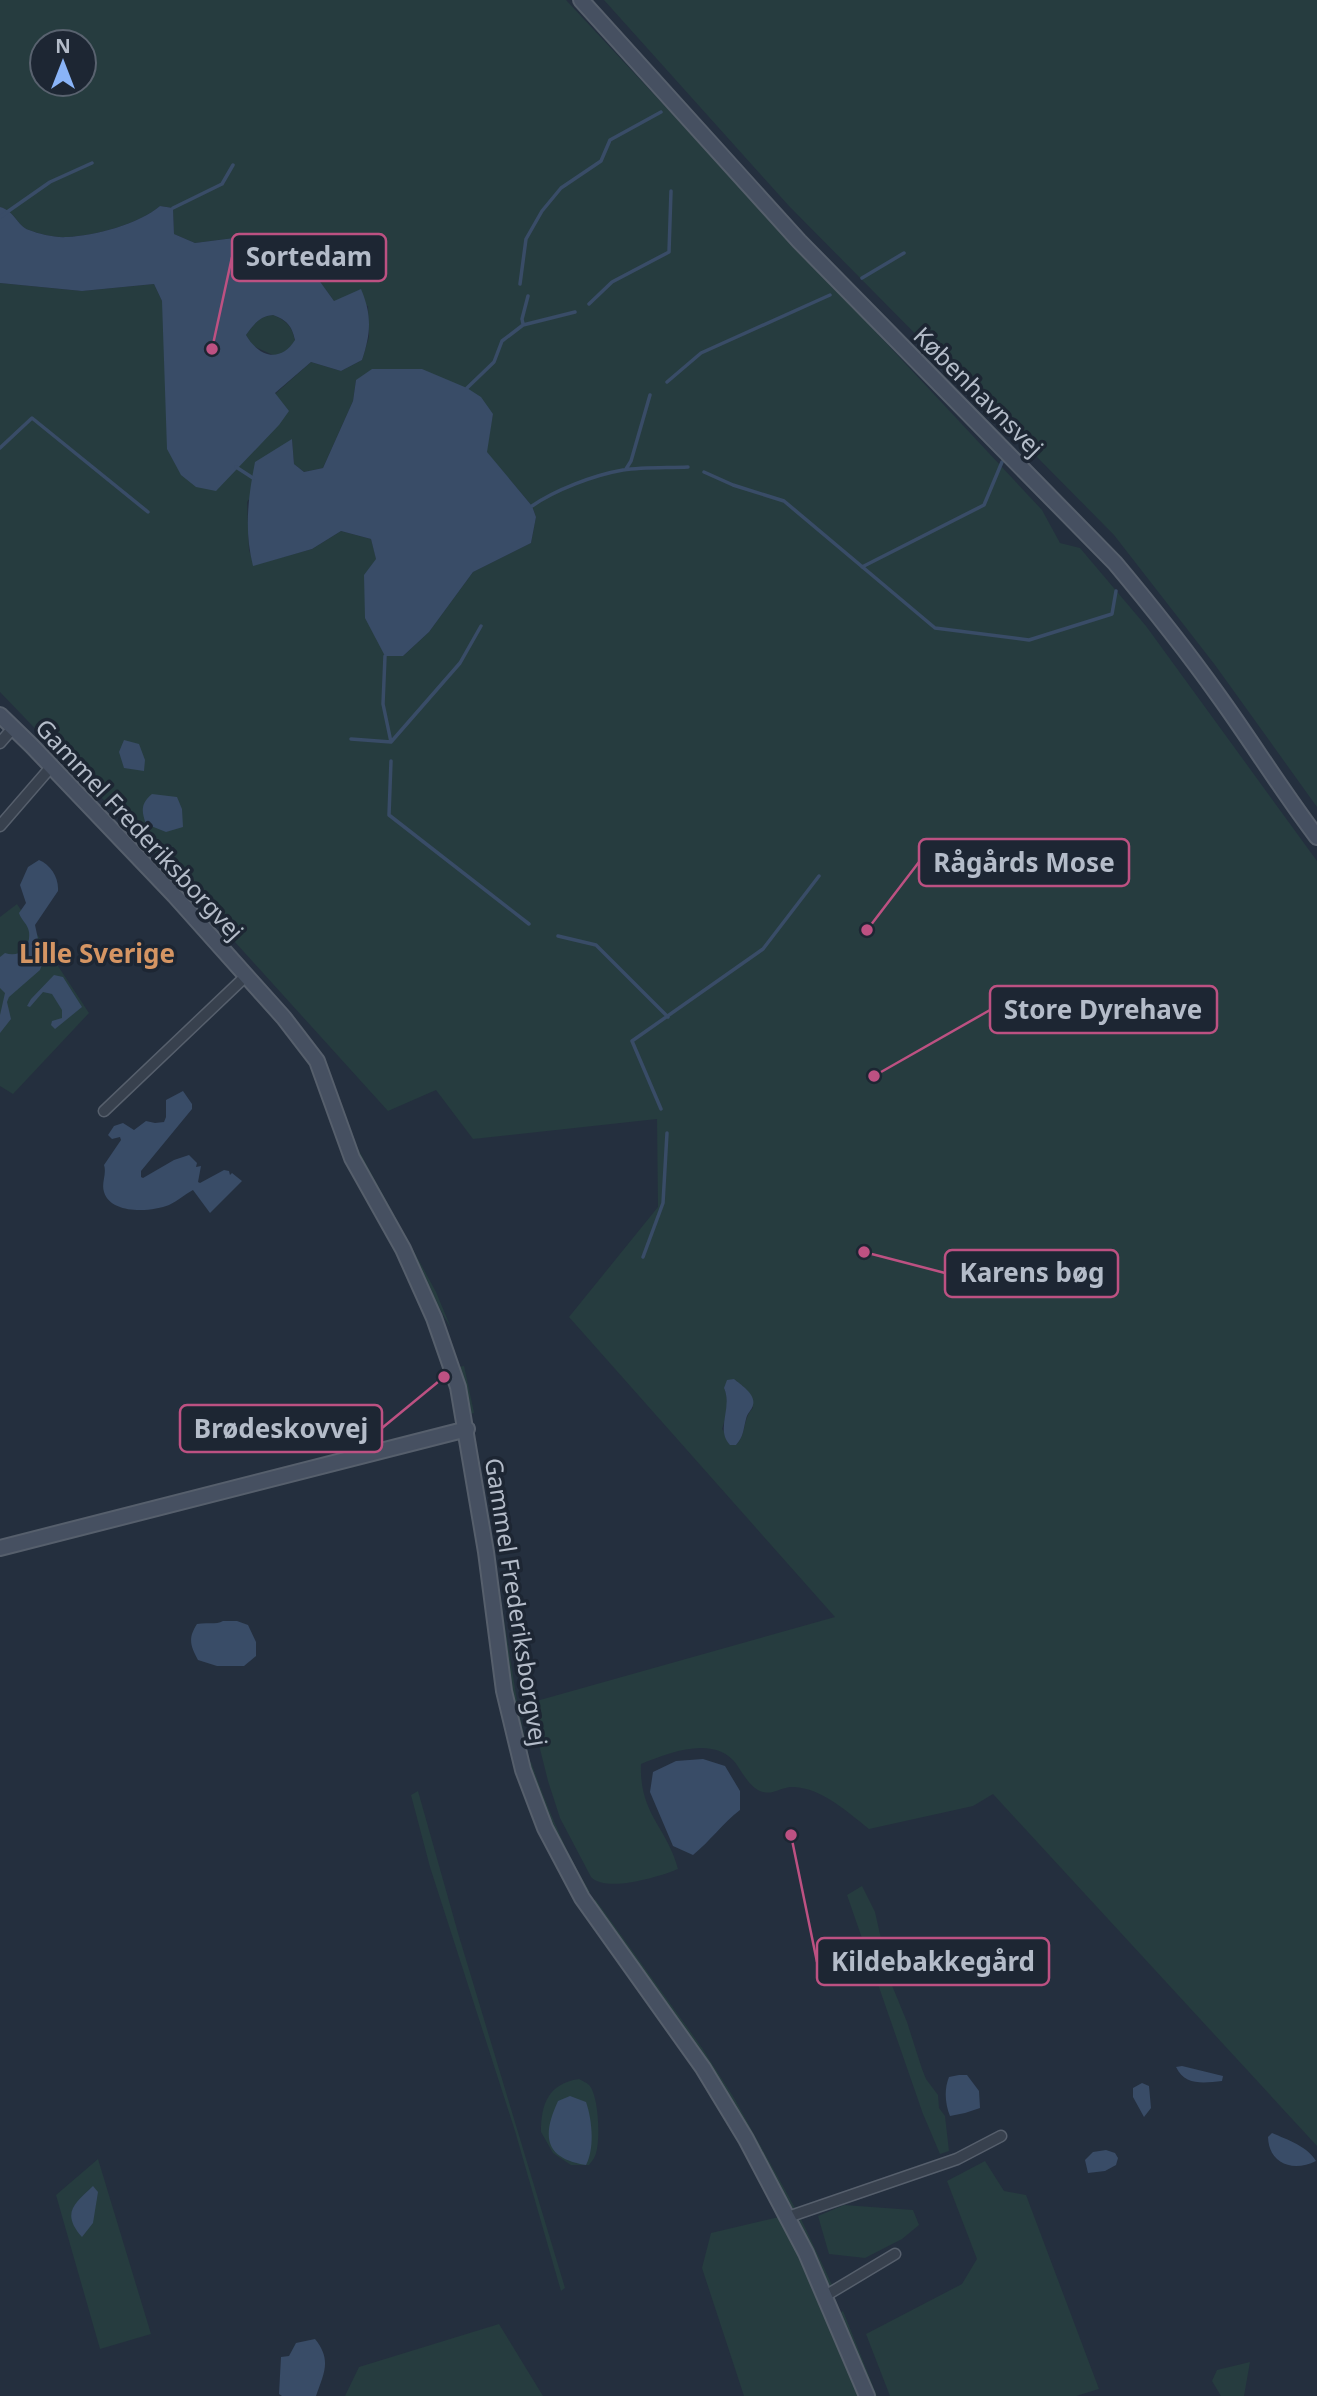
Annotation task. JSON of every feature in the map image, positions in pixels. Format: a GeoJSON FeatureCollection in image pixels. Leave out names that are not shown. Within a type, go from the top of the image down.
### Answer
{"type":"FeatureCollection","features":[{"type":"Feature","properties":{"kind":"street","name":"Københavnsvej"},"geometry":{"type":"LineString","coordinates":[[581,0],[799,240],[1115,563],[1219,696],[1317,837]]}},
{"type":"Feature","properties":{"kind":"street","name":"Gammel Frederiksborgvej"},"geometry":{"type":"LineString","coordinates":[[0,715],[168,888],[247,975],[303,1040],[323,1073],[352,1158],[388,1220],[434,1318],[458,1387],[486,1552],[504,1691],[523,1770],[545,1828],[582,1898],[703,2068],[746,2139],[788,2217],[867,2396]]}},
{"type":"Feature","properties":{"kind":"street"},"geometry":{"type":"LineString","coordinates":[[0,743],[13,728]]}},
{"type":"Feature","properties":{"kind":"street"},"geometry":{"type":"LineString","coordinates":[[0,826],[51,767]]}},
{"type":"Feature","properties":{"kind":"street","name":"Gammel Frederiksborgvej"},"geometry":{"type":"LineString","coordinates":[[104,1111],[247,975]]}},
{"type":"Feature","properties":{"kind":"street"},"geometry":{"type":"LineString","coordinates":[[0,1548],[467,1429]]}},
{"type":"Feature","properties":{"kind":"street"},"geometry":{"type":"LineString","coordinates":[[788,2217],[957,2159],[1001,2136]]}},
{"type":"Feature","properties":{"kind":"street"},"geometry":{"type":"LineString","coordinates":[[825,2296],[895,2254]]}},
{"type":"Feature","properties":{"kind":"green space"},"geometry":{"type":"Polygon","coordinates":[[[0,0],[566,0],[1042,510],[1060,543],[1080,548],[1146,626],[1317,861],[1317,2146],[993,1794],[973,1806],[869,1829],[834,1802],[804,1788],[794,1787],[771,1792],[759,1790],[751,1785],[728,1756],[717,1750],[704,1748],[678,1751],[641,1764],[644,1796],[678,1869],[620,1884],[598,1882],[591,1877],[560,1818],[548,1781],[531,1713],[535,1704],[540,1700],[835,1617],[569,1317],[658,1207],[657,1119],[473,1139],[436,1090],[388,1111],[149,847],[0,692],[0,283],[82,291],[154,284],[162,301],[274,429],[279,425],[275,394],[311,362],[341,371],[362,360],[369,337],[368,306],[334,301],[311,269],[234,238],[195,243],[174,234],[173,208],[160,206],[116,228],[63,237],[29,230],[0,207],[0,0]],[[356,380],[353,401],[323,468],[304,472],[294,464],[292,439],[247,502],[249,550],[254,565],[312,549],[341,531],[371,539],[403,656],[429,632],[473,572],[531,543],[536,517],[532,506],[486,452],[493,414],[356,380]],[[734,1379],[724,1388],[727,1404],[722,1429],[736,1445],[753,1408],[747,1390],[734,1379]]]}},
{"type":"Feature","properties":{"kind":"green space"},"geometry":{"type":"Polygon","coordinates":[[[604,0],[1317,0],[1317,807],[1215,665],[1114,535],[789,206],[604,0]]]}},
{"type":"Feature","properties":{"kind":"green space"},"geometry":{"type":"Polygon","coordinates":[[[273,315],[288,325],[295,341],[287,352],[280,356],[253,346],[246,335],[258,321],[273,315]]]}},
{"type":"Feature","properties":{"kind":"green space"},"geometry":{"type":"Polygon","coordinates":[[[17,904],[89,1013],[13,1094],[0,1086],[0,917],[17,904]]]}},
{"type":"Feature","properties":{"kind":"green space"},"geometry":{"type":"Polygon","coordinates":[[[350,1134],[436,1292],[451,1328],[359,1158],[350,1134]]]}},
{"type":"Feature","properties":{"kind":"green space"},"geometry":{"type":"Polygon","coordinates":[[[464,1366],[474,1413],[470,1414],[459,1367],[464,1366]]]}},
{"type":"Feature","properties":{"kind":"green space"},"geometry":{"type":"Polygon","coordinates":[[[481,1475],[517,1701],[529,1758],[527,1759],[510,1693],[481,1475]]]}},
{"type":"Feature","properties":{"kind":"green space"},"geometry":{"type":"Polygon","coordinates":[[[531,1762],[557,1828],[590,1892],[587,1892],[549,1822],[527,1763],[531,1762]]]}},
{"type":"Feature","properties":{"kind":"green space"},"geometry":{"type":"Polygon","coordinates":[[[418,1791],[565,2288],[561,2291],[515,2131],[430,1867],[411,1795],[418,1791]]]}},
{"type":"Feature","properties":{"kind":"green space"},"geometry":{"type":"Polygon","coordinates":[[[862,1886],[875,1912],[891,1983],[922,2069],[938,2095],[939,2108],[945,2116],[949,2151],[940,2154],[923,2114],[847,1895],[862,1886]]]}},
{"type":"Feature","properties":{"kind":"green space"},"geometry":{"type":"Polygon","coordinates":[[[595,1899],[702,2048],[734,2098],[795,2208],[792,2208],[699,2049],[594,1905],[595,1899]]]}},
{"type":"Feature","properties":{"kind":"green space"},"geometry":{"type":"Polygon","coordinates":[[[579,2079],[592,2090],[597,2108],[597,2150],[589,2165],[571,2165],[553,2153],[541,2132],[548,2097],[560,2085],[579,2079]]]}},
{"type":"Feature","properties":{"kind":"green space"},"geometry":{"type":"Polygon","coordinates":[[[98,2159],[151,2334],[100,2349],[56,2195],[98,2159]]]}},
{"type":"Feature","properties":{"kind":"green space"},"geometry":{"type":"Polygon","coordinates":[[[985,2161],[1004,2191],[1026,2195],[1099,2389],[1076,2396],[890,2396],[866,2334],[962,2284],[977,2259],[947,2181],[985,2161]]]}},
{"type":"Feature","properties":{"kind":"green space"},"geometry":{"type":"Polygon","coordinates":[[[844,2205],[913,2210],[919,2225],[902,2239],[865,2258],[829,2254],[818,2216],[844,2205]]]}},
{"type":"Feature","properties":{"kind":"green space"},"geometry":{"type":"Polygon","coordinates":[[[779,2217],[819,2299],[858,2396],[744,2396],[702,2268],[711,2233],[779,2217]]]}},
{"type":"Feature","properties":{"kind":"green space"},"geometry":{"type":"Polygon","coordinates":[[[801,2219],[831,2286],[826,2282],[798,2222],[801,2219]]]}},
{"type":"Feature","properties":{"kind":"green space"},"geometry":{"type":"Polygon","coordinates":[[[843,2311],[877,2396],[874,2396],[840,2313],[843,2311]]]}},
{"type":"Feature","properties":{"kind":"green space"},"geometry":{"type":"Polygon","coordinates":[[[499,2324],[543,2396],[345,2396],[359,2367],[499,2324]]]}},
{"type":"Feature","properties":{"kind":"green space"},"geometry":{"type":"Polygon","coordinates":[[[1250,2362],[1244,2396],[1221,2396],[1212,2381],[1217,2370],[1250,2362]]]}},
{"type":"Feature","properties":{"kind":"water"},"geometry":{"type":"Polygon","coordinates":[[[160,206],[173,208],[174,234],[195,243],[234,238],[287,253],[311,269],[334,301],[361,289],[367,307],[369,333],[362,360],[341,371],[311,362],[275,393],[289,411],[216,491],[196,487],[181,475],[167,449],[162,301],[154,284],[82,291],[0,283],[0,207],[29,230],[63,237],[116,228],[160,206]],[[273,315],[261,319],[246,335],[263,352],[276,355],[289,348],[295,340],[288,324],[273,315]]]}},
{"type":"Feature","properties":{"kind":"water"},"geometry":{"type":"Polygon","coordinates":[[[372,369],[422,369],[467,388],[481,397],[493,414],[487,452],[532,506],[536,517],[531,543],[473,572],[429,632],[403,656],[385,656],[365,618],[364,575],[376,559],[371,539],[341,531],[312,549],[253,566],[249,540],[249,501],[255,462],[292,439],[294,464],[304,472],[323,468],[353,401],[356,380],[372,369]]]}},
{"type":"Feature","properties":{"kind":"water"},"geometry":{"type":"Polygon","coordinates":[[[124,740],[139,744],[145,760],[144,771],[124,768],[119,752],[124,740]]]}},
{"type":"Feature","properties":{"kind":"water"},"geometry":{"type":"Polygon","coordinates":[[[152,794],[177,797],[182,809],[183,827],[166,832],[146,824],[143,807],[152,794]]]}},
{"type":"Feature","properties":{"kind":"water"},"geometry":{"type":"Polygon","coordinates":[[[39,860],[51,869],[58,886],[58,891],[35,925],[43,962],[40,970],[9,997],[7,1002],[11,1019],[0,1033],[0,1015],[5,993],[0,988],[0,957],[5,953],[19,953],[28,943],[28,929],[19,913],[26,903],[20,885],[28,867],[39,860]]]}},
{"type":"Feature","properties":{"kind":"water"},"geometry":{"type":"Polygon","coordinates":[[[54,975],[63,977],[82,1007],[55,1029],[51,1025],[52,1021],[62,1018],[62,1010],[52,994],[43,992],[30,1007],[27,1006],[54,975]]]}},
{"type":"Feature","properties":{"kind":"water"},"geometry":{"type":"Polygon","coordinates":[[[183,1091],[192,1104],[192,1109],[141,1171],[141,1177],[189,1155],[197,1163],[196,1167],[201,1166],[200,1183],[224,1170],[242,1181],[210,1213],[193,1190],[169,1205],[153,1209],[133,1210],[115,1205],[104,1192],[104,1165],[121,1140],[120,1137],[112,1139],[108,1135],[114,1126],[123,1123],[134,1130],[146,1121],[164,1122],[166,1100],[183,1091]]]}},
{"type":"Feature","properties":{"kind":"water"},"geometry":{"type":"Polygon","coordinates":[[[734,1379],[747,1390],[753,1401],[741,1439],[736,1445],[730,1445],[724,1432],[727,1403],[724,1388],[727,1380],[734,1379]]]}},
{"type":"Feature","properties":{"kind":"water"},"geometry":{"type":"Polygon","coordinates":[[[237,1621],[248,1625],[256,1642],[256,1656],[244,1666],[217,1666],[198,1660],[195,1655],[191,1638],[197,1624],[237,1621]]]}},
{"type":"Feature","properties":{"kind":"water"},"geometry":{"type":"Polygon","coordinates":[[[703,1759],[725,1766],[740,1791],[740,1810],[693,1855],[673,1846],[650,1792],[653,1772],[676,1761],[703,1759]]]}},
{"type":"Feature","properties":{"kind":"water"},"geometry":{"type":"Polygon","coordinates":[[[1182,2066],[1223,2076],[1222,2081],[1190,2080],[1176,2067],[1182,2066]]]}},
{"type":"Feature","properties":{"kind":"water"},"geometry":{"type":"Polygon","coordinates":[[[967,2075],[979,2091],[980,2108],[950,2116],[946,2096],[947,2082],[949,2077],[967,2075]]]}},
{"type":"Feature","properties":{"kind":"water"},"geometry":{"type":"Polygon","coordinates":[[[1142,2083],[1149,2086],[1151,2108],[1144,2117],[1133,2097],[1133,2088],[1142,2083]]]}},
{"type":"Feature","properties":{"kind":"water"},"geometry":{"type":"Polygon","coordinates":[[[570,2096],[586,2102],[588,2109],[592,2142],[586,2165],[562,2157],[550,2144],[550,2125],[558,2101],[570,2096]]]}},
{"type":"Feature","properties":{"kind":"water"},"geometry":{"type":"Polygon","coordinates":[[[1272,2133],[1302,2147],[1316,2161],[1299,2166],[1284,2164],[1269,2147],[1268,2137],[1272,2133]]]}},
{"type":"Feature","properties":{"kind":"water"},"geometry":{"type":"Polygon","coordinates":[[[1106,2150],[1115,2153],[1118,2158],[1116,2165],[1105,2171],[1088,2173],[1085,2160],[1093,2152],[1106,2150]]]}},
{"type":"Feature","properties":{"kind":"water"},"geometry":{"type":"Polygon","coordinates":[[[93,2186],[98,2192],[93,2223],[82,2237],[72,2221],[72,2209],[93,2186]]]}},
{"type":"Feature","properties":{"kind":"water"},"geometry":{"type":"Polygon","coordinates":[[[315,2339],[325,2360],[324,2373],[316,2396],[282,2396],[279,2394],[281,2357],[289,2356],[296,2343],[315,2339]]]}},
{"type":"Feature","properties":{"kind":"waterway"},"geometry":{"type":"LineString","coordinates":[[520,284],[526,239],[542,211],[561,188],[601,161],[610,140],[661,112]]}},
{"type":"Feature","properties":{"kind":"waterway"},"geometry":{"type":"LineString","coordinates":[[0,217],[50,182],[92,163]]}},
{"type":"Feature","properties":{"kind":"waterway"},"geometry":{"type":"LineString","coordinates":[[173,208],[222,184],[233,165]]}},
{"type":"Feature","properties":{"kind":"waterway"},"geometry":{"type":"LineString","coordinates":[[589,304],[612,282],[669,252],[671,191]]}},
{"type":"Feature","properties":{"kind":"waterway"},"geometry":{"type":"LineString","coordinates":[[862,278],[904,253]]}},
{"type":"Feature","properties":{"kind":"waterway"},"geometry":{"type":"LineString","coordinates":[[667,382],[701,353],[830,295]]}},
{"type":"Feature","properties":{"kind":"waterway"},"geometry":{"type":"LineString","coordinates":[[523,324],[528,296]]}},
{"type":"Feature","properties":{"kind":"waterway"},"geometry":{"type":"LineString","coordinates":[[467,388],[494,362],[502,341],[523,325],[575,312]]}},
{"type":"Feature","properties":{"kind":"waterway"},"geometry":{"type":"LineString","coordinates":[[626,469],[631,461],[650,395]]}},
{"type":"Feature","properties":{"kind":"waterway"},"geometry":{"type":"LineString","coordinates":[[0,448],[32,418],[148,512]]}},
{"type":"Feature","properties":{"kind":"waterway"},"geometry":{"type":"LineString","coordinates":[[862,567],[984,505],[1002,462]]}},
{"type":"Feature","properties":{"kind":"waterway"},"geometry":{"type":"LineString","coordinates":[[236,467],[253,478]]}},
{"type":"Feature","properties":{"kind":"waterway"},"geometry":{"type":"LineString","coordinates":[[532,506],[563,489],[612,472],[639,468],[688,467]]}},
{"type":"Feature","properties":{"kind":"waterway"},"geometry":{"type":"LineString","coordinates":[[704,472],[733,485],[784,501],[935,628],[1029,640],[1112,614],[1116,591]]}},
{"type":"Feature","properties":{"kind":"waterway"},"geometry":{"type":"LineString","coordinates":[[391,742],[460,663],[481,626]]}},
{"type":"Feature","properties":{"kind":"waterway"},"geometry":{"type":"LineString","coordinates":[[385,656],[383,704],[391,742]]}},
{"type":"Feature","properties":{"kind":"waterway"},"geometry":{"type":"LineString","coordinates":[[351,739],[391,742]]}},
{"type":"Feature","properties":{"kind":"waterway"},"geometry":{"type":"LineString","coordinates":[[391,761],[389,815],[529,924]]}},
{"type":"Feature","properties":{"kind":"waterway"},"geometry":{"type":"LineString","coordinates":[[661,1109],[632,1041],[763,949],[819,876]]}},
{"type":"Feature","properties":{"kind":"waterway"},"geometry":{"type":"LineString","coordinates":[[558,936],[596,945],[668,1017]]}},
{"type":"Feature","properties":{"kind":"waterway"},"geometry":{"type":"LineString","coordinates":[[643,1257],[663,1203],[667,1133]]}},
{"type":"Feature","properties":{"kind":"place","name":"Sortedam"},"geometry":{"type":"Point","coordinates":[212,349]}},
{"type":"Feature","properties":{"kind":"place","name":"Rågårds Mose"},"geometry":{"type":"Point","coordinates":[867,930]}},
{"type":"Feature","properties":{"kind":"place","name":"Store Dyrehave"},"geometry":{"type":"Point","coordinates":[874,1076]}},
{"type":"Feature","properties":{"kind":"place","name":"Karens bøg"},"geometry":{"type":"Point","coordinates":[864,1252]}},
{"type":"Feature","properties":{"kind":"place","name":"Brødeskovvej"},"geometry":{"type":"Point","coordinates":[444,1377]}},
{"type":"Feature","properties":{"kind":"place","name":"Kildebakkegård"},"geometry":{"type":"Point","coordinates":[791,1835]}},
{"type":"Feature","properties":{"kind":"district","name":"Lille Sverige"},"geometry":{"type":"Point","coordinates":[97,953]}}]}
